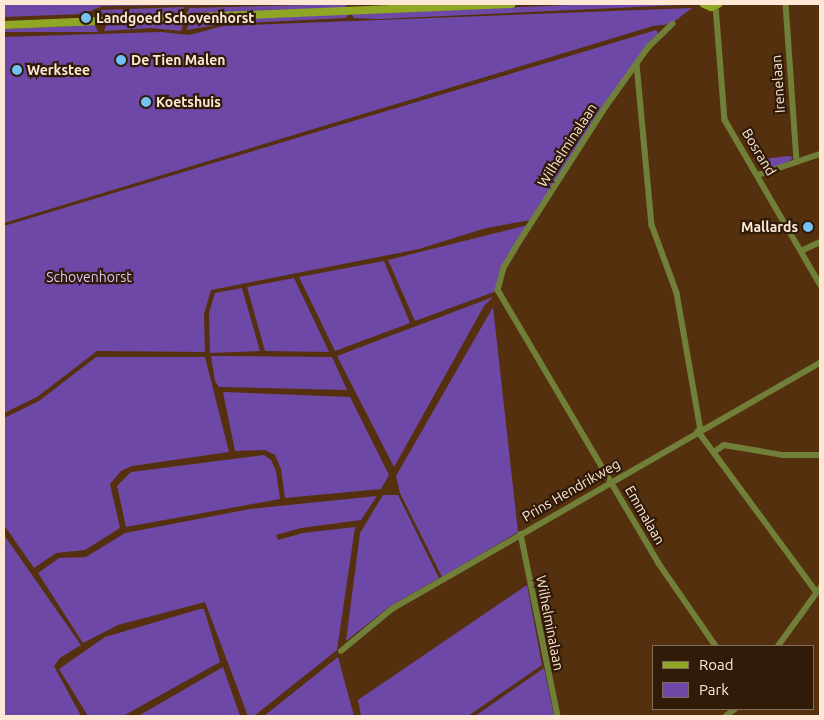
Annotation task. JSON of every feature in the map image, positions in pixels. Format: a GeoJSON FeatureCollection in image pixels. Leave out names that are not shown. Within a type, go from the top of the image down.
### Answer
{"type":"FeatureCollection","features":[{"type":"Feature","properties":{"kind":"main road"},"geometry":{"type":"LineString","coordinates":[[4,25],[350,7],[512,4]]}},
{"type":"Feature","properties":{"kind":"street","name":"Irenelaan"},"geometry":{"type":"LineString","coordinates":[[786,4],[797,162]]}},
{"type":"Feature","properties":{"kind":"street","name":"Bosrand"},"geometry":{"type":"LineString","coordinates":[[712,5],[716,20],[724,120],[803,250],[820,284]]}},
{"type":"Feature","properties":{"kind":"street","name":"Wilhelminalaan"},"geometry":{"type":"LineString","coordinates":[[498,290],[504,268],[606,106],[637,64],[673,24]]}},
{"type":"Feature","properties":{"kind":"street"},"geometry":{"type":"LineString","coordinates":[[637,64],[652,225],[677,293],[700,430],[714,452],[818,590],[779,645]]}},
{"type":"Feature","properties":{"kind":"street"},"geometry":{"type":"LineString","coordinates":[[758,175],[820,154]]}},
{"type":"Feature","properties":{"kind":"street"},"geometry":{"type":"LineString","coordinates":[[803,250],[820,242]]}},
{"type":"Feature","properties":{"kind":"street","name":"Emmalaan"},"geometry":{"type":"LineString","coordinates":[[498,290],[658,562],[715,645]]}},
{"type":"Feature","properties":{"kind":"street","name":"Prins Hendrikweg"},"geometry":{"type":"LineString","coordinates":[[341,651],[392,609],[611,481],[820,363]]}},
{"type":"Feature","properties":{"kind":"street"},"geometry":{"type":"LineString","coordinates":[[714,452],[724,445],[783,455],[820,455]]}},
{"type":"Feature","properties":{"kind":"street","name":"Wilhelminalaan"},"geometry":{"type":"LineString","coordinates":[[521,534],[558,716]]}},
{"type":"Feature","properties":{"kind":"green space"},"geometry":{"type":"Polygon","coordinates":[[[4,4],[256,4],[102,6],[83,14],[4,17],[4,4]]]}},
{"type":"Feature","properties":{"kind":"green space"},"geometry":{"type":"Polygon","coordinates":[[[347,4],[344,8],[187,14],[189,8],[347,4]]]}},
{"type":"Feature","properties":{"kind":"green space"},"geometry":{"type":"Polygon","coordinates":[[[596,4],[701,4],[380,19],[354,18],[351,14],[596,4]]]}},
{"type":"Feature","properties":{"kind":"green space"},"geometry":{"type":"Polygon","coordinates":[[[185,7],[182,14],[104,18],[100,10],[185,7]]]}},
{"type":"Feature","properties":{"kind":"green space"},"geometry":{"type":"Polygon","coordinates":[[[692,8],[671,24],[653,26],[4,223],[4,37],[161,32],[189,35],[223,26],[692,8]]]}},
{"type":"Feature","properties":{"kind":"green space"},"geometry":{"type":"Polygon","coordinates":[[[349,13],[346,18],[222,24],[187,30],[189,21],[349,13]]]}},
{"type":"Feature","properties":{"kind":"green space"},"geometry":{"type":"Polygon","coordinates":[[[180,21],[183,25],[181,31],[152,28],[104,31],[107,24],[180,21]]]}},
{"type":"Feature","properties":{"kind":"green space"},"geometry":{"type":"Polygon","coordinates":[[[95,25],[98,32],[4,32],[4,29],[95,25]]]}},
{"type":"Feature","properties":{"kind":"green space","name":"Schovenhorst"},"geometry":{"type":"Polygon","coordinates":[[[656,30],[659,35],[599,112],[531,220],[486,228],[419,249],[211,290],[204,314],[205,352],[97,351],[37,397],[4,413],[4,226],[656,30]]]}},
{"type":"Feature","properties":{"kind":"green space"},"geometry":{"type":"Polygon","coordinates":[[[793,157],[789,162],[764,171],[756,160],[793,157]]]}},
{"type":"Feature","properties":{"kind":"green space"},"geometry":{"type":"Polygon","coordinates":[[[528,225],[502,267],[494,292],[415,321],[388,260],[528,225]]]}},
{"type":"Feature","properties":{"kind":"green space"},"geometry":{"type":"Polygon","coordinates":[[[384,261],[410,323],[335,351],[299,277],[384,261]]]}},
{"type":"Feature","properties":{"kind":"green space"},"geometry":{"type":"Polygon","coordinates":[[[294,278],[329,352],[265,351],[247,287],[294,278]]]}},
{"type":"Feature","properties":{"kind":"green space"},"geometry":{"type":"Polygon","coordinates":[[[242,288],[260,351],[210,353],[209,313],[215,293],[242,288]]]}},
{"type":"Feature","properties":{"kind":"green space"},"geometry":{"type":"Polygon","coordinates":[[[493,297],[484,306],[394,467],[337,356],[493,297]]]}},
{"type":"Feature","properties":{"kind":"green space"},"geometry":{"type":"Polygon","coordinates":[[[493,307],[518,532],[442,577],[400,493],[396,476],[493,307]]]}},
{"type":"Feature","properties":{"kind":"green space"},"geometry":{"type":"Polygon","coordinates":[[[211,356],[332,357],[347,390],[219,387],[215,381],[211,356]]]}},
{"type":"Feature","properties":{"kind":"green space"},"geometry":{"type":"Polygon","coordinates":[[[96,357],[205,357],[229,452],[132,466],[121,471],[110,484],[120,528],[85,550],[56,553],[34,568],[4,525],[4,418],[39,401],[96,357]]]}},
{"type":"Feature","properties":{"kind":"green space"},"geometry":{"type":"Polygon","coordinates":[[[223,392],[350,397],[389,475],[381,489],[285,498],[281,469],[275,455],[265,450],[235,451],[223,392]]]}},
{"type":"Feature","properties":{"kind":"green space"},"geometry":{"type":"Polygon","coordinates":[[[264,455],[271,460],[276,471],[280,499],[126,527],[117,486],[131,472],[264,455]]]}},
{"type":"Feature","properties":{"kind":"green space"},"geometry":{"type":"Polygon","coordinates":[[[383,495],[398,495],[439,578],[389,607],[346,641],[360,533],[383,495]]]}},
{"type":"Feature","properties":{"kind":"green space"},"geometry":{"type":"Polygon","coordinates":[[[377,496],[361,520],[301,528],[276,535],[278,540],[303,533],[355,527],[337,650],[254,716],[248,716],[205,602],[118,625],[83,643],[38,573],[59,558],[86,557],[125,533],[250,509],[377,496]]]}},
{"type":"Feature","properties":{"kind":"green space"},"geometry":{"type":"Polygon","coordinates":[[[4,535],[81,645],[60,658],[54,666],[81,716],[4,716],[4,535]]]}},
{"type":"Feature","properties":{"kind":"green space"},"geometry":{"type":"Polygon","coordinates":[[[527,585],[542,665],[468,716],[361,716],[358,700],[527,585]]]}},
{"type":"Feature","properties":{"kind":"green space"},"geometry":{"type":"Polygon","coordinates":[[[204,609],[220,662],[123,716],[88,716],[59,669],[105,637],[204,609]]]}},
{"type":"Feature","properties":{"kind":"green space"},"geometry":{"type":"Polygon","coordinates":[[[338,657],[354,716],[264,716],[338,657]]]}},
{"type":"Feature","properties":{"kind":"green space"},"geometry":{"type":"Polygon","coordinates":[[[223,667],[240,716],[137,716],[140,715],[223,667]]]}},
{"type":"Feature","properties":{"kind":"green space"},"geometry":{"type":"Polygon","coordinates":[[[544,668],[554,716],[475,716],[544,668]]]}},
{"type":"Feature","properties":{"kind":"place","name":"Landgoed Schovenhorst"},"geometry":{"type":"Point","coordinates":[86,18]}},
{"type":"Feature","properties":{"kind":"place","name":"De Tien Malen"},"geometry":{"type":"Point","coordinates":[121,60]}},
{"type":"Feature","properties":{"kind":"place","name":"Werkstee"},"geometry":{"type":"Point","coordinates":[17,70]}},
{"type":"Feature","properties":{"kind":"place","name":"Koetshuis"},"geometry":{"type":"Point","coordinates":[146,102]}},
{"type":"Feature","properties":{"kind":"place","name":"Mallards"},"geometry":{"type":"Point","coordinates":[808,227]}}]}
